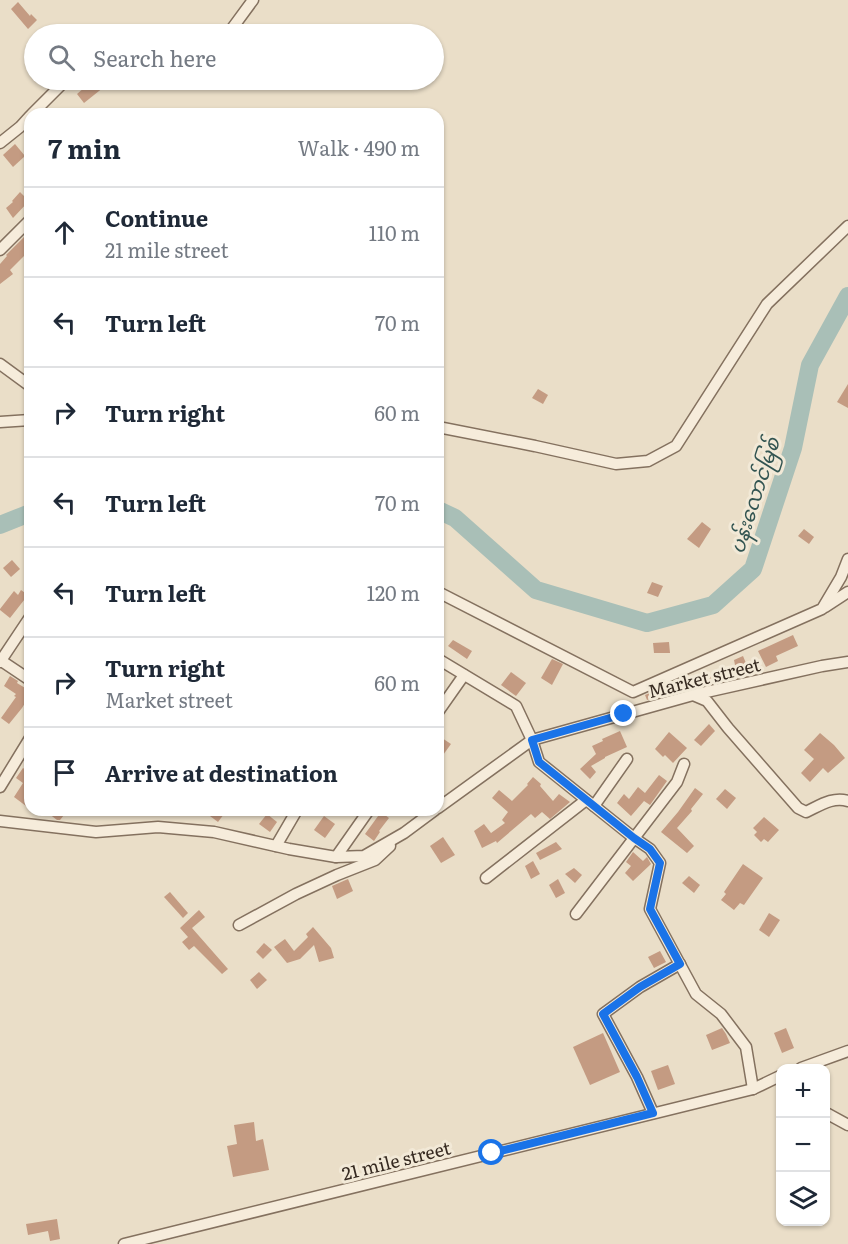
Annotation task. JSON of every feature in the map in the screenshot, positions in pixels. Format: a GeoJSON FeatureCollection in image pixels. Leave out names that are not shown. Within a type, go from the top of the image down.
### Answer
{"type":"FeatureCollection","features":[{"type":"Feature","properties":{"kind":"street"},"geometry":{"type":"LineString","coordinates":[[235,24],[253,0]]}},
{"type":"Feature","properties":{"kind":"street"},"geometry":{"type":"LineString","coordinates":[[38,108],[56,90]]}},
{"type":"Feature","properties":{"kind":"street"},"geometry":{"type":"LineString","coordinates":[[0,143],[24,123]]}},
{"type":"Feature","properties":{"kind":"street"},"geometry":{"type":"LineString","coordinates":[[0,250],[24,226]]}},
{"type":"Feature","properties":{"kind":"street"},"geometry":{"type":"LineString","coordinates":[[444,428],[616,464],[648,461],[676,446],[767,304],[848,226]]}},
{"type":"Feature","properties":{"kind":"street"},"geometry":{"type":"LineString","coordinates":[[0,364],[24,382]]}},
{"type":"Feature","properties":{"kind":"street"},"geometry":{"type":"LineString","coordinates":[[0,422],[24,420]]}},
{"type":"Feature","properties":{"kind":"street"},"geometry":{"type":"LineString","coordinates":[[822,609],[848,560]]}},
{"type":"Feature","properties":{"kind":"street"},"geometry":{"type":"LineString","coordinates":[[444,595],[633,692],[822,609],[848,592]]}},
{"type":"Feature","properties":{"kind":"street"},"geometry":{"type":"LineString","coordinates":[[24,626],[0,661],[24,676]]}},
{"type":"Feature","properties":{"kind":"street","name":"Market street"},"geometry":{"type":"LineString","coordinates":[[444,804],[532,740],[693,694],[848,662]]}},
{"type":"Feature","properties":{"kind":"street"},"geometry":{"type":"LineString","coordinates":[[444,663],[516,706],[532,740],[539,762],[650,849],[660,863],[650,909],[696,994],[722,1014],[746,1047],[753,1089]]}},
{"type":"Feature","properties":{"kind":"street"},"geometry":{"type":"LineString","coordinates":[[444,703],[464,675]]}},
{"type":"Feature","properties":{"kind":"street"},"geometry":{"type":"LineString","coordinates":[[693,694],[706,701],[798,808],[806,812],[840,798],[848,801]]}},
{"type":"Feature","properties":{"kind":"street"},"geometry":{"type":"LineString","coordinates":[[0,787],[24,748]]}},
{"type":"Feature","properties":{"kind":"street"},"geometry":{"type":"LineString","coordinates":[[486,878],[590,803],[627,759]]}},
{"type":"Feature","properties":{"kind":"street"},"geometry":{"type":"LineString","coordinates":[[576,914],[677,782],[684,764]]}},
{"type":"Feature","properties":{"kind":"street"},"geometry":{"type":"LineString","coordinates":[[276,846],[294,816]]}},
{"type":"Feature","properties":{"kind":"street"},"geometry":{"type":"LineString","coordinates":[[336,857],[365,816]]}},
{"type":"Feature","properties":{"kind":"street","name":"Market street"},"geometry":{"type":"LineString","coordinates":[[0,821],[96,832],[158,827],[214,832],[336,857],[364,856],[404,833],[427,816]]}},
{"type":"Feature","properties":{"kind":"street"},"geometry":{"type":"LineString","coordinates":[[239,925],[296,894],[375,860],[404,833]]}},
{"type":"Feature","properties":{"kind":"street"},"geometry":{"type":"LineString","coordinates":[[653,1113],[637,1077],[603,1014],[640,987],[680,964]]}},
{"type":"Feature","properties":{"kind":"street"},"geometry":{"type":"LineString","coordinates":[[812,1064],[848,1051]]}},
{"type":"Feature","properties":{"kind":"street","name":"21 mile street"},"geometry":{"type":"LineString","coordinates":[[123,1244],[753,1089],[776,1078]]}},
{"type":"Feature","properties":{"kind":"street"},"geometry":{"type":"LineString","coordinates":[[830,1116],[848,1125]]}},
{"type":"Feature","properties":{"kind":"building"},"geometry":{"type":"Polygon","coordinates":[[[18,2],[30,16],[31,14],[37,20],[33,24],[24,24],[11,9],[18,2]]]}},
{"type":"Feature","properties":{"kind":"building"},"geometry":{"type":"Polygon","coordinates":[[[82,90],[100,90],[84,103],[77,94],[82,90]]]}},
{"type":"Feature","properties":{"kind":"building"},"geometry":{"type":"Polygon","coordinates":[[[15,144],[24,157],[13,167],[3,155],[15,144]]]}},
{"type":"Feature","properties":{"kind":"building"},"geometry":{"type":"Polygon","coordinates":[[[20,192],[24,196],[24,206],[13,218],[6,208],[20,192]]]}},
{"type":"Feature","properties":{"kind":"building"},"geometry":{"type":"Polygon","coordinates":[[[24,237],[24,256],[10,270],[13,274],[0,284],[0,264],[24,237]]]}},
{"type":"Feature","properties":{"kind":"building"},"geometry":{"type":"Polygon","coordinates":[[[848,384],[848,408],[837,402],[848,384]]]}},
{"type":"Feature","properties":{"kind":"building"},"geometry":{"type":"Polygon","coordinates":[[[538,389],[548,395],[543,404],[532,398],[538,389]]]}},
{"type":"Feature","properties":{"kind":"building"},"geometry":{"type":"Polygon","coordinates":[[[702,522],[711,529],[699,548],[687,539],[702,522]]]}},
{"type":"Feature","properties":{"kind":"building"},"geometry":{"type":"Polygon","coordinates":[[[804,529],[814,537],[809,544],[798,536],[804,529]]]}},
{"type":"Feature","properties":{"kind":"building"},"geometry":{"type":"Polygon","coordinates":[[[12,560],[20,569],[11,577],[3,568],[12,560]]]}},
{"type":"Feature","properties":{"kind":"building"},"geometry":{"type":"Polygon","coordinates":[[[652,582],[663,586],[658,597],[647,593],[652,582]]]}},
{"type":"Feature","properties":{"kind":"building"},"geometry":{"type":"Polygon","coordinates":[[[21,590],[24,592],[24,600],[10,618],[0,609],[14,591],[18,595],[21,590]]]}},
{"type":"Feature","properties":{"kind":"building"},"geometry":{"type":"Polygon","coordinates":[[[793,635],[798,646],[776,656],[778,661],[766,667],[758,651],[793,635]]]}},
{"type":"Feature","properties":{"kind":"building"},"geometry":{"type":"Polygon","coordinates":[[[453,640],[472,651],[467,659],[448,646],[453,640]]]}},
{"type":"Feature","properties":{"kind":"building"},"geometry":{"type":"Polygon","coordinates":[[[669,642],[670,653],[654,653],[653,643],[669,642]]]}},
{"type":"Feature","properties":{"kind":"building"},"geometry":{"type":"Polygon","coordinates":[[[743,656],[748,668],[745,669],[747,675],[736,678],[736,675],[716,682],[713,674],[735,665],[734,660],[743,656]]]}},
{"type":"Feature","properties":{"kind":"building"},"geometry":{"type":"Polygon","coordinates":[[[552,659],[563,664],[552,685],[541,678],[552,659]]]}},
{"type":"Feature","properties":{"kind":"building"},"geometry":{"type":"Polygon","coordinates":[[[511,672],[526,683],[516,696],[501,685],[511,672]]]}},
{"type":"Feature","properties":{"kind":"building"},"geometry":{"type":"Polygon","coordinates":[[[709,673],[712,681],[647,700],[645,695],[676,685],[709,673]]]}},
{"type":"Feature","properties":{"kind":"building"},"geometry":{"type":"Polygon","coordinates":[[[10,676],[24,687],[24,705],[9,724],[1,718],[16,694],[4,686],[10,676]]]}},
{"type":"Feature","properties":{"kind":"building"},"geometry":{"type":"Polygon","coordinates":[[[709,724],[715,731],[701,746],[694,740],[709,724]]]}},
{"type":"Feature","properties":{"kind":"building"},"geometry":{"type":"Polygon","coordinates":[[[620,731],[627,747],[591,766],[596,772],[590,779],[580,769],[596,754],[592,746],[620,731]]]}},
{"type":"Feature","properties":{"kind":"building"},"geometry":{"type":"Polygon","coordinates":[[[669,732],[687,748],[673,763],[655,749],[669,732]]]}},
{"type":"Feature","properties":{"kind":"building"},"geometry":{"type":"Polygon","coordinates":[[[820,733],[845,758],[828,773],[823,768],[810,782],[801,773],[814,759],[804,750],[820,733]]]}},
{"type":"Feature","properties":{"kind":"building"},"geometry":{"type":"Polygon","coordinates":[[[444,739],[451,744],[444,754],[444,739]]]}},
{"type":"Feature","properties":{"kind":"building"},"geometry":{"type":"Polygon","coordinates":[[[24,769],[24,804],[14,797],[23,783],[16,778],[24,769]]]}},
{"type":"Feature","properties":{"kind":"building"},"geometry":{"type":"Polygon","coordinates":[[[659,775],[667,781],[650,805],[644,801],[631,816],[617,803],[624,794],[629,799],[638,787],[645,793],[659,775]]]}},
{"type":"Feature","properties":{"kind":"building"},"geometry":{"type":"Polygon","coordinates":[[[533,777],[553,801],[559,794],[570,802],[550,819],[542,812],[535,818],[531,814],[497,843],[496,841],[482,848],[474,831],[484,824],[491,833],[505,823],[502,820],[508,812],[492,798],[499,790],[512,801],[533,777]]]}},
{"type":"Feature","properties":{"kind":"building"},"geometry":{"type":"Polygon","coordinates":[[[695,788],[703,794],[677,828],[694,846],[687,853],[661,832],[695,788]]]}},
{"type":"Feature","properties":{"kind":"building"},"geometry":{"type":"Polygon","coordinates":[[[725,789],[736,798],[727,809],[716,799],[725,789]]]}},
{"type":"Feature","properties":{"kind":"building"},"geometry":{"type":"Polygon","coordinates":[[[52,816],[63,816],[60,820],[52,816]]]}},
{"type":"Feature","properties":{"kind":"building"},"geometry":{"type":"Polygon","coordinates":[[[210,816],[222,816],[218,822],[210,816]]]}},
{"type":"Feature","properties":{"kind":"building"},"geometry":{"type":"Polygon","coordinates":[[[265,816],[270,816],[277,822],[270,832],[259,824],[265,816]]]}},
{"type":"Feature","properties":{"kind":"building"},"geometry":{"type":"Polygon","coordinates":[[[324,816],[335,824],[325,838],[314,830],[324,816]]]}},
{"type":"Feature","properties":{"kind":"building"},"geometry":{"type":"Polygon","coordinates":[[[378,816],[389,818],[374,841],[365,834],[378,816]]]}},
{"type":"Feature","properties":{"kind":"building"},"geometry":{"type":"Polygon","coordinates":[[[764,817],[779,830],[768,842],[764,839],[761,842],[754,835],[757,832],[753,828],[764,817]]]}},
{"type":"Feature","properties":{"kind":"building"},"geometry":{"type":"Polygon","coordinates":[[[443,837],[455,855],[441,863],[430,846],[443,837]]]}},
{"type":"Feature","properties":{"kind":"building"},"geometry":{"type":"Polygon","coordinates":[[[556,842],[562,849],[540,860],[536,853],[556,842]]]}},
{"type":"Feature","properties":{"kind":"building"},"geometry":{"type":"Polygon","coordinates":[[[633,852],[643,861],[647,857],[651,864],[633,881],[625,873],[631,866],[626,862],[633,852]]]}},
{"type":"Feature","properties":{"kind":"building"},"geometry":{"type":"Polygon","coordinates":[[[533,861],[540,874],[531,879],[525,866],[533,861]]]}},
{"type":"Feature","properties":{"kind":"building"},"geometry":{"type":"Polygon","coordinates":[[[743,864],[763,878],[744,905],[740,903],[734,910],[721,900],[743,864]]]}},
{"type":"Feature","properties":{"kind":"building"},"geometry":{"type":"Polygon","coordinates":[[[574,868],[582,875],[575,883],[565,874],[574,868]]]}},
{"type":"Feature","properties":{"kind":"building"},"geometry":{"type":"Polygon","coordinates":[[[689,876],[700,885],[694,893],[682,883],[689,876]]]}},
{"type":"Feature","properties":{"kind":"building"},"geometry":{"type":"Polygon","coordinates":[[[348,879],[353,891],[337,899],[332,886],[348,879]]]}},
{"type":"Feature","properties":{"kind":"building"},"geometry":{"type":"Polygon","coordinates":[[[558,879],[565,893],[556,898],[549,885],[558,879]]]}},
{"type":"Feature","properties":{"kind":"building"},"geometry":{"type":"Polygon","coordinates":[[[170,892],[188,913],[183,918],[164,897],[170,892]]]}},
{"type":"Feature","properties":{"kind":"building"},"geometry":{"type":"Polygon","coordinates":[[[199,910],[205,917],[192,928],[228,969],[222,974],[194,946],[189,950],[182,942],[188,937],[180,928],[199,910]]]}},
{"type":"Feature","properties":{"kind":"building"},"geometry":{"type":"Polygon","coordinates":[[[769,913],[780,920],[769,937],[759,930],[769,913]]]}},
{"type":"Feature","properties":{"kind":"building"},"geometry":{"type":"Polygon","coordinates":[[[313,927],[331,948],[334,958],[319,962],[314,945],[300,959],[287,963],[274,947],[285,939],[294,951],[308,937],[306,934],[313,927]]]}},
{"type":"Feature","properties":{"kind":"building"},"geometry":{"type":"Polygon","coordinates":[[[264,943],[272,950],[263,959],[256,952],[264,943]]]}},
{"type":"Feature","properties":{"kind":"building"},"geometry":{"type":"Polygon","coordinates":[[[660,951],[666,962],[654,968],[648,957],[660,951]]]}},
{"type":"Feature","properties":{"kind":"building"},"geometry":{"type":"Polygon","coordinates":[[[259,972],[267,980],[257,989],[250,980],[259,972]]]}},
{"type":"Feature","properties":{"kind":"building"},"geometry":{"type":"Polygon","coordinates":[[[722,1028],[730,1043],[712,1050],[706,1035],[722,1028]]]}},
{"type":"Feature","properties":{"kind":"building"},"geometry":{"type":"Polygon","coordinates":[[[786,1028],[794,1048],[782,1053],[774,1033],[786,1028]]]}},
{"type":"Feature","properties":{"kind":"building"},"geometry":{"type":"Polygon","coordinates":[[[603,1033],[620,1072],[590,1085],[573,1047],[603,1033]]]}},
{"type":"Feature","properties":{"kind":"building"},"geometry":{"type":"Polygon","coordinates":[[[668,1065],[675,1084],[658,1090],[651,1071],[668,1065]]]}},
{"type":"Feature","properties":{"kind":"building"},"geometry":{"type":"Polygon","coordinates":[[[254,1122],[256,1141],[263,1139],[269,1170],[233,1177],[227,1146],[237,1144],[234,1125],[254,1122]]]}},
{"type":"Feature","properties":{"kind":"building"},"geometry":{"type":"Polygon","coordinates":[[[57,1219],[60,1239],[50,1241],[48,1231],[28,1235],[26,1224],[57,1219]]]}},
{"type":"Feature","properties":{"kind":"waterway","name":"ပန်းလောင်မြစ်"},"geometry":{"type":"LineString","coordinates":[[444,513],[455,518],[536,590],[647,623],[713,605],[753,569],[793,448],[810,365],[848,296]]}},
{"type":"Feature","properties":{"kind":"waterway","name":"ပန်းလောင်မြစ်"},"geometry":{"type":"LineString","coordinates":[[0,525],[24,515]]}},
{"type":"Feature","properties":{"kind":"route"},"geometry":{"type":"LineString","coordinates":[[492,1153],[653,1113],[637,1077],[603,1014],[640,987],[680,964],[650,909],[660,863],[650,849],[539,762],[532,740],[624,714]]}}]}
